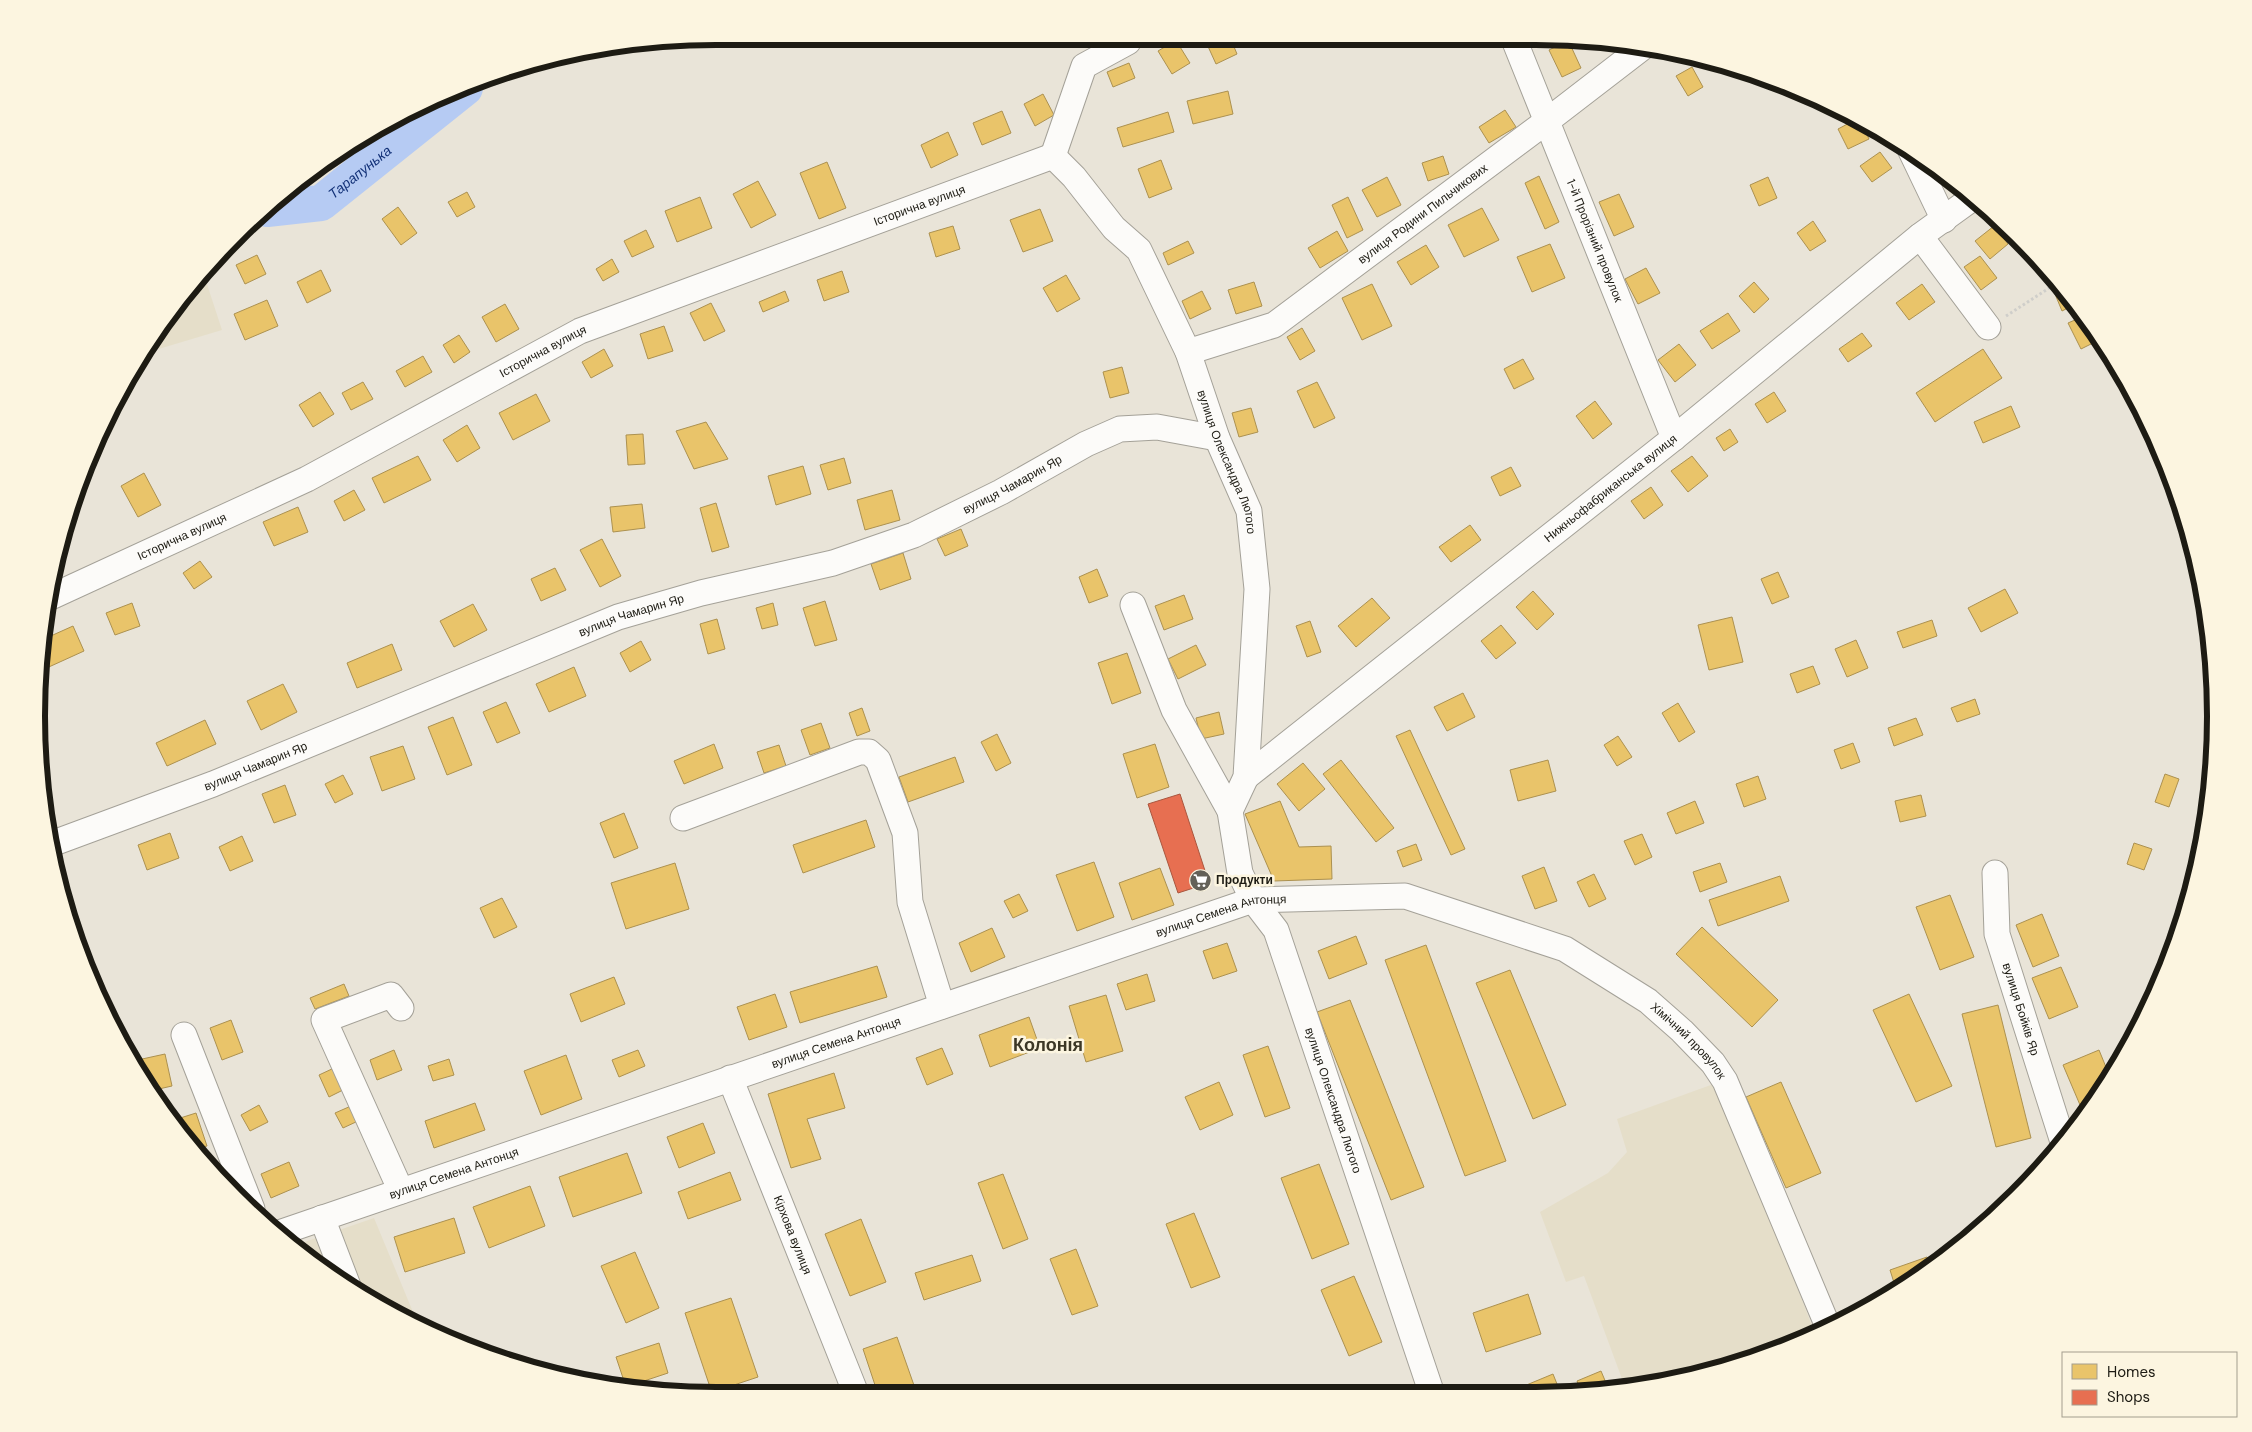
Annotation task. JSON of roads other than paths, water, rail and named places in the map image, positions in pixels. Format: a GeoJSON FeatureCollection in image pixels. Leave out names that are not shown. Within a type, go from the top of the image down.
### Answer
{"type":"FeatureCollection","features":[{"type":"Feature","properties":{"kind":"street"},"geometry":{"type":"LineString","coordinates":[[1052,156],[1084,66],[1122,45]]}},
{"type":"Feature","properties":{"kind":"street","name":"1-й Прорізний провулок"},"geometry":{"type":"LineString","coordinates":[[1516,45],[1674,438]]}},
{"type":"Feature","properties":{"kind":"street","name":"вулиця Родини Пильчикових"},"geometry":{"type":"LineString","coordinates":[[1188,352],[1274,325],[1635,53]]}},
{"type":"Feature","properties":{"kind":"street","name":"вулиця Олександра Лютого"},"geometry":{"type":"LineString","coordinates":[[1052,156],[1074,178],[1114,228],[1139,250],[1188,352],[1217,438],[1249,511],[1256,589],[1246,777],[1230,811]]}},
{"type":"Feature","properties":{"kind":"street","name":"Історична вулиця"},"geometry":{"type":"LineString","coordinates":[[56,594],[307,479],[580,331],[1052,156]]}},
{"type":"Feature","properties":{"kind":"street"},"geometry":{"type":"LineString","coordinates":[[1917,164],[1944,220]]}},
{"type":"Feature","properties":{"kind":"street","name":"Нижньофабриканська вулиця"},"geometry":{"type":"LineString","coordinates":[[1246,777],[1674,438],[1920,236],[1967,203]]}},
{"type":"Feature","properties":{"kind":"street"},"geometry":{"type":"LineString","coordinates":[[1920,236],[1988,327]]}},
{"type":"Feature","properties":{"kind":"street","name":"вулиця Чамарин Яр"},"geometry":{"type":"LineString","coordinates":[[57,842],[212,784],[618,617],[701,593],[832,563],[914,535],[1001,492],[1086,444],[1120,429],[1157,427],[1217,438]]}},
{"type":"Feature","properties":{"kind":"street","name":"вулиця Олександра Лютого"},"geometry":{"type":"LineString","coordinates":[[1133,604],[1174,710],[1230,811],[1240,873],[1253,900],[1276,930],[1430,1387]]}},
{"type":"Feature","properties":{"kind":"street"},"geometry":{"type":"LineString","coordinates":[[683,818],[859,752],[869,752],[878,760],[905,833],[910,902],[942,1006]]}},
{"type":"Feature","properties":{"kind":"street","name":"вулиця Бойків Яр"},"geometry":{"type":"LineString","coordinates":[[1995,873],[1997,934],[2060,1133]]}},
{"type":"Feature","properties":{"kind":"street","name":"вулиця Семена Антонця"},"geometry":{"type":"LineString","coordinates":[[287,1230],[1253,900],[1405,896]]}},
{"type":"Feature","properties":{"kind":"street","name":"Хімічний провулок"},"geometry":{"type":"LineString","coordinates":[[1405,896],[1564,949],[1648,1001],[1713,1063],[1725,1081],[1826,1321]]}},
{"type":"Feature","properties":{"kind":"street"},"geometry":{"type":"LineString","coordinates":[[401,1008],[391,995],[324,1020],[401,1191]]}},
{"type":"Feature","properties":{"kind":"street"},"geometry":{"type":"LineString","coordinates":[[184,1035],[247,1194]]}},
{"type":"Feature","properties":{"kind":"street","name":"Кірхова вулиця"},"geometry":{"type":"LineString","coordinates":[[730,1078],[853,1387]]}},
{"type":"Feature","properties":{"kind":"street"},"geometry":{"type":"LineString","coordinates":[[322,1218],[344,1274]]}},
{"type":"Feature","properties":{"kind":"waterway","name":"Тарапунька"},"geometry":{"type":"LineString","coordinates":[[279,208],[321,203],[450,100]]}},
{"type":"Feature","properties":{"kind":"place","name":"Продукти"},"geometry":{"type":"Point","coordinates":[1200,880]}},
{"type":"Feature","properties":{"kind":"district","name":"Колонія"},"geometry":{"type":"Point","coordinates":[1048,1045]}}]}
